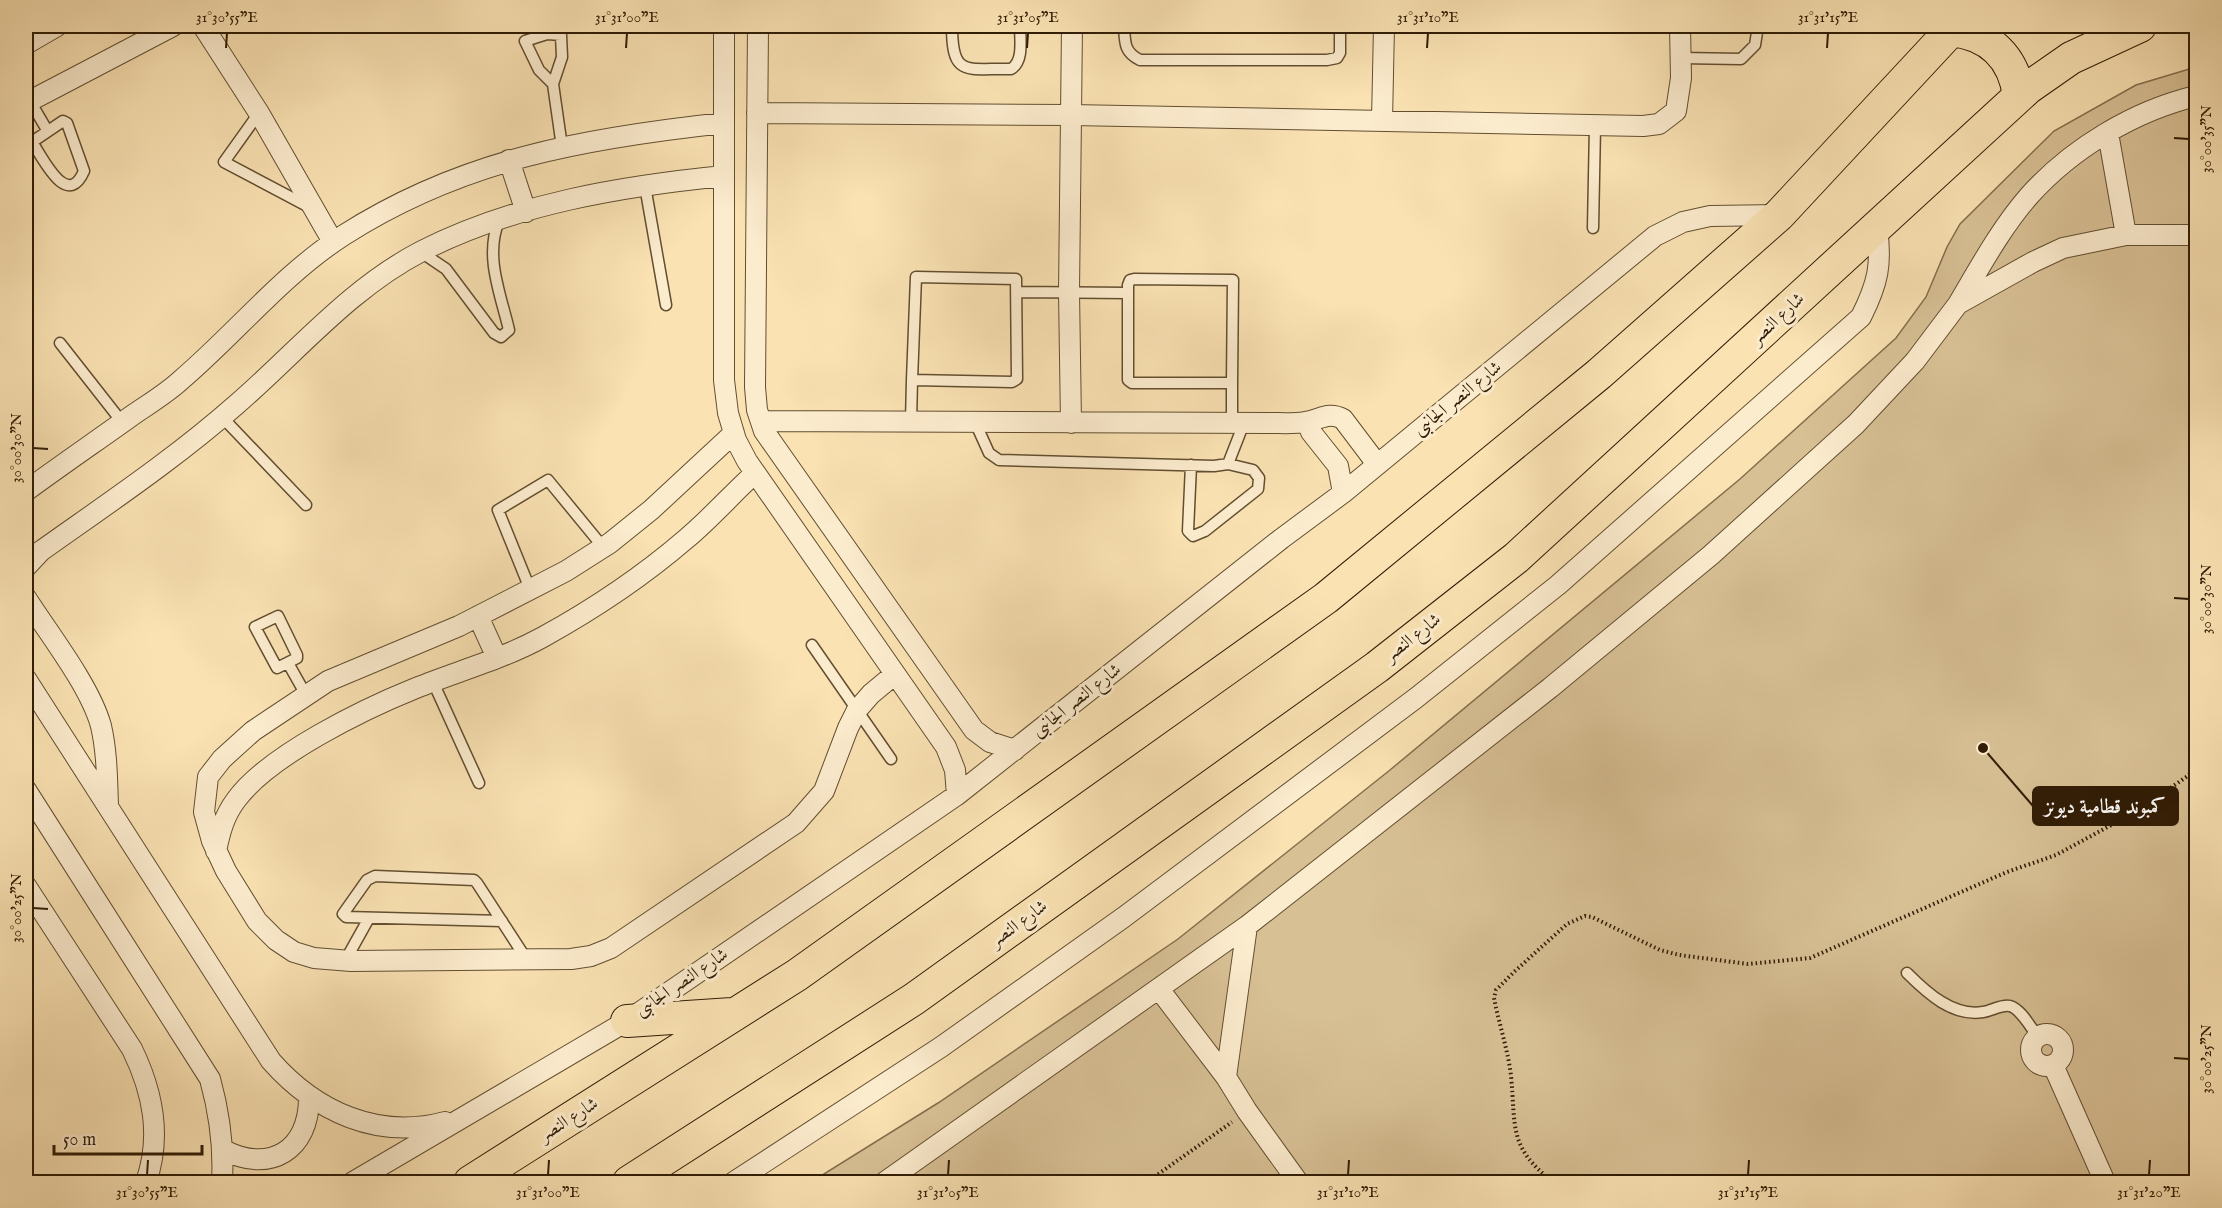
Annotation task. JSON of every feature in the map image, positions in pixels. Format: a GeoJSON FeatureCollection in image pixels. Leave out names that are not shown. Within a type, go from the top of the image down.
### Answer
{"type":"FeatureCollection","features":[{"type":"Feature","properties":{"kind":"main road","name":"شارع النصر"},"geometry":{"type":"LineString","coordinates":[[629,1182],[914,999],[1377,667],[1516,558],[2019,96],[2071,58],[2140,26]]}},
{"type":"Feature","properties":{"kind":"main road","name":"شارع النصر"},"geometry":{"type":"LineString","coordinates":[[470,1182],[806,968],[1326,598],[1599,374],[1779,215],[1953,28]]}},
{"type":"Feature","properties":{"kind":"main road"},"geometry":{"type":"LineString","coordinates":[[1953,28],[1977,35],[1998,49],[2013,70],[2019,96]]}},
{"type":"Feature","properties":{"kind":"main road"},"geometry":{"type":"LineString","coordinates":[[627,1021],[736,1014]]}},
{"type":"Feature","properties":{"kind":"street"},"geometry":{"type":"LineString","coordinates":[[26,44],[57,26]]}},
{"type":"Feature","properties":{"kind":"street"},"geometry":{"type":"LineString","coordinates":[[28,102],[173,26]]}},
{"type":"Feature","properties":{"kind":"street"},"geometry":{"type":"LineString","coordinates":[[203,26],[260,113],[333,242]]}},
{"type":"Feature","properties":{"kind":"street"},"geometry":{"type":"LineString","coordinates":[[724,26],[724,380],[734,433],[755,473],[946,747],[955,770],[957,795]]}},
{"type":"Feature","properties":{"kind":"street"},"geometry":{"type":"LineString","coordinates":[[758,26],[755,387],[761,421],[781,456],[974,730],[990,742],[1015,750]]}},
{"type":"Feature","properties":{"kind":"street"},"geometry":{"type":"LineString","coordinates":[[1071,423],[1069,292],[1072,26]]}},
{"type":"Feature","properties":{"kind":"street"},"geometry":{"type":"LineString","coordinates":[[1382,121],[1384,26]]}},
{"type":"Feature","properties":{"kind":"street"},"geometry":{"type":"LineString","coordinates":[[757,113],[1071,115],[1643,126],[1659,124],[1676,111],[1680,97],[1680,26]]}},
{"type":"Feature","properties":{"kind":"street"},"geometry":{"type":"LineString","coordinates":[[885,1182],[1247,926],[1550,688],[1712,555],[1856,424],[1915,361],[1958,304],[1985,258],[2028,197],[2079,151],[2108,133],[2170,102],[2196,96]]}},
{"type":"Feature","properties":{"kind":"street"},"geometry":{"type":"LineString","coordinates":[[26,490],[179,382],[307,262],[333,242],[391,208],[465,173],[509,160],[562,147],[655,131],[724,123]]}},
{"type":"Feature","properties":{"kind":"street"},"geometry":{"type":"LineString","coordinates":[[2108,133],[2126,235]]}},
{"type":"Feature","properties":{"kind":"street"},"geometry":{"type":"LineString","coordinates":[[509,160],[526,212]]}},
{"type":"Feature","properties":{"kind":"street"},"geometry":{"type":"LineString","coordinates":[[26,567],[42,551],[222,417],[357,295],[422,252],[499,221],[580,197],[724,176]]}},
{"type":"Feature","properties":{"kind":"street","name":"شارع النصر الجانبى"},"geometry":{"type":"LineString","coordinates":[[354,1182],[627,1021],[957,795],[1281,539],[1343,494],[1655,237],[1683,222],[1710,216],[1779,215]]}},
{"type":"Feature","properties":{"kind":"street"},"geometry":{"type":"LineString","coordinates":[[734,1182],[941,1047],[1124,917],[1416,698],[1558,585],[1861,317],[1875,289],[1881,259],[1877,228]]}},
{"type":"Feature","properties":{"kind":"street"},"geometry":{"type":"LineString","coordinates":[[1958,304],[2063,248],[2126,235],[2196,235]]}},
{"type":"Feature","properties":{"kind":"street"},"geometry":{"type":"LineString","coordinates":[[761,421],[1238,423],[1307,422],[1324,415],[1337,415],[1344,419],[1377,464]]}},
{"type":"Feature","properties":{"kind":"street"},"geometry":{"type":"LineString","coordinates":[[1307,422],[1311,432],[1338,466],[1343,494]]}},
{"type":"Feature","properties":{"kind":"street"},"geometry":{"type":"LineString","coordinates":[[734,433],[651,510],[603,547],[566,571],[478,616],[380,657],[306,695],[252,731],[222,759],[208,777],[204,812],[216,851],[257,921],[276,940],[294,952],[314,958],[345,961],[527,960],[591,956],[611,948],[796,823],[824,791],[857,710],[871,694],[895,674]]}},
{"type":"Feature","properties":{"kind":"street"},"geometry":{"type":"LineString","coordinates":[[216,851],[222,824],[237,798],[290,754],[355,715],[544,637],[660,560],[687,538],[755,473]]}},
{"type":"Feature","properties":{"kind":"street"},"geometry":{"type":"LineString","coordinates":[[26,598],[93,705],[107,758],[108,805]]}},
{"type":"Feature","properties":{"kind":"street"},"geometry":{"type":"LineString","coordinates":[[478,616],[497,658]]}},
{"type":"Feature","properties":{"kind":"street"},"geometry":{"type":"LineString","coordinates":[[909,693],[934,674]]}},
{"type":"Feature","properties":{"kind":"street"},"geometry":{"type":"LineString","coordinates":[[26,679],[271,1061],[309,1098],[367,1124],[399,1128],[431,1126],[462,1117]]}},
{"type":"Feature","properties":{"kind":"street"},"geometry":{"type":"LineString","coordinates":[[208,777],[210,789],[216,797],[226,801],[237,798]]}},
{"type":"Feature","properties":{"kind":"street"},"geometry":{"type":"LineString","coordinates":[[26,790],[210,1079],[221,1119],[224,1150],[222,1182]]}},
{"type":"Feature","properties":{"kind":"street"},"geometry":{"type":"LineString","coordinates":[[26,886],[132,1049],[143,1071],[151,1095],[154,1120],[154,1145],[146,1182]]}},
{"type":"Feature","properties":{"kind":"street"},"geometry":{"type":"LineString","coordinates":[[1226,1077],[1247,926]]}},
{"type":"Feature","properties":{"kind":"street"},"geometry":{"type":"LineString","coordinates":[[1159,990],[1226,1077],[1247,1111],[1298,1182]]}},
{"type":"Feature","properties":{"kind":"street"},"geometry":{"type":"LineString","coordinates":[[2038,1037],[2050,1034],[2062,1045],[2062,1057],[2053,1065],[2105,1182]]}},
{"type":"Feature","properties":{"kind":"street"},"geometry":{"type":"LineString","coordinates":[[224,1150],[240,1159],[258,1161],[284,1152],[303,1133],[309,1116],[309,1098]]}},
{"type":"Feature","properties":{"kind":"lane"},"geometry":{"type":"LineString","coordinates":[[952,26],[952,49],[955,61],[964,68],[1011,69],[1017,65],[1020,56],[1020,26]]}},
{"type":"Feature","properties":{"kind":"lane"},"geometry":{"type":"LineString","coordinates":[[1124,26],[1125,48],[1131,56],[1140,60],[1187,60],[1337,58],[1340,53],[1340,26]]}},
{"type":"Feature","properties":{"kind":"lane"},"geometry":{"type":"LineString","coordinates":[[1681,58],[1741,59],[1755,45],[1758,26]]}},
{"type":"Feature","properties":{"kind":"lane"},"geometry":{"type":"LineString","coordinates":[[553,84],[539,70],[525,41],[547,33],[561,36],[562,57],[553,84],[562,147]]}},
{"type":"Feature","properties":{"kind":"lane"},"geometry":{"type":"LineString","coordinates":[[28,102],[47,130]]}},
{"type":"Feature","properties":{"kind":"lane"},"geometry":{"type":"LineString","coordinates":[[260,113],[224,162],[315,210]]}},
{"type":"Feature","properties":{"kind":"lane"},"geometry":{"type":"LineString","coordinates":[[63,121],[67,123],[84,171],[76,183],[64,186],[59,182],[32,142],[47,130],[63,121]]}},
{"type":"Feature","properties":{"kind":"lane"},"geometry":{"type":"LineString","coordinates":[[1593,228],[1595,126]]}},
{"type":"Feature","properties":{"kind":"lane"},"geometry":{"type":"LineString","coordinates":[[645,186],[666,305]]}},
{"type":"Feature","properties":{"kind":"lane"},"geometry":{"type":"LineString","coordinates":[[422,252],[446,269],[495,333],[501,337],[509,330],[492,252],[494,232],[499,221]]}},
{"type":"Feature","properties":{"kind":"lane"},"geometry":{"type":"LineString","coordinates":[[911,422],[912,380],[916,277],[1012,277],[1016,279],[1018,292],[1017,379],[1012,382],[912,380]]}},
{"type":"Feature","properties":{"kind":"lane"},"geometry":{"type":"LineString","coordinates":[[1228,464],[1238,423],[1232,383],[1233,280],[1130,280],[1128,380],[1132,383],[1232,383]]}},
{"type":"Feature","properties":{"kind":"lane"},"geometry":{"type":"LineString","coordinates":[[1018,292],[1128,293]]}},
{"type":"Feature","properties":{"kind":"lane"},"geometry":{"type":"LineString","coordinates":[[60,342],[122,422]]}},
{"type":"Feature","properties":{"kind":"lane"},"geometry":{"type":"LineString","coordinates":[[222,417],[306,505]]}},
{"type":"Feature","properties":{"kind":"lane"},"geometry":{"type":"LineString","coordinates":[[975,422],[989,453],[999,460],[1228,464],[1253,470],[1259,478],[1258,489],[1205,531],[1193,536],[1188,531],[1191,465]]}},
{"type":"Feature","properties":{"kind":"lane"},"geometry":{"type":"LineString","coordinates":[[530,589],[498,510],[548,480],[603,547]]}},
{"type":"Feature","properties":{"kind":"lane"},"geometry":{"type":"LineString","coordinates":[[278,616],[297,655],[297,658],[288,663],[277,668],[255,627],[278,616]]}},
{"type":"Feature","properties":{"kind":"lane"},"geometry":{"type":"LineString","coordinates":[[812,645],[891,759]]}},
{"type":"Feature","properties":{"kind":"lane"},"geometry":{"type":"LineString","coordinates":[[288,663],[306,695]]}},
{"type":"Feature","properties":{"kind":"lane"},"geometry":{"type":"LineString","coordinates":[[433,682],[479,783]]}},
{"type":"Feature","properties":{"kind":"lane"},"geometry":{"type":"LineString","coordinates":[[502,921],[346,917],[343,914],[368,880],[375,876],[474,880],[502,921],[527,960]]}},
{"type":"Feature","properties":{"kind":"lane"},"geometry":{"type":"LineString","coordinates":[[345,961],[369,918]]}},
{"type":"Feature","properties":{"kind":"lane"},"geometry":{"type":"LineString","coordinates":[[1907,973],[1933,996],[1964,1012],[1984,1012],[2006,1006],[2013,1008],[2038,1037]]}},
{"type":"Feature","properties":{"kind":"path"},"geometry":{"type":"LineString","coordinates":[[1553,1182],[1538,1171],[1518,1144],[1513,1126],[1511,1074],[1494,998],[1496,990],[1567,924],[1579,917],[1592,917],[1660,950],[1697,957],[1748,964],[1810,958],[2007,872],[2056,855],[2139,810],[2188,775],[2196,765]]}},
{"type":"Feature","properties":{"kind":"path"},"geometry":{"type":"LineString","coordinates":[[1147,1182],[1247,1111]]}},
{"type":"Feature","properties":{"kind":"shaded area"},"geometry":{"type":"Polygon","coordinates":[[[2196,67],[2196,1182],[811,1182],[938,1103],[1178,939],[1390,770],[1740,479],[1896,338],[1926,297],[1947,247],[1960,224],[2054,131],[2136,85],[2196,67]]]}},
{"type":"Feature","properties":{"kind":"place","name":"كمبوند قطامية ديونز"},"geometry":{"type":"Point","coordinates":[1983,748]}}]}
